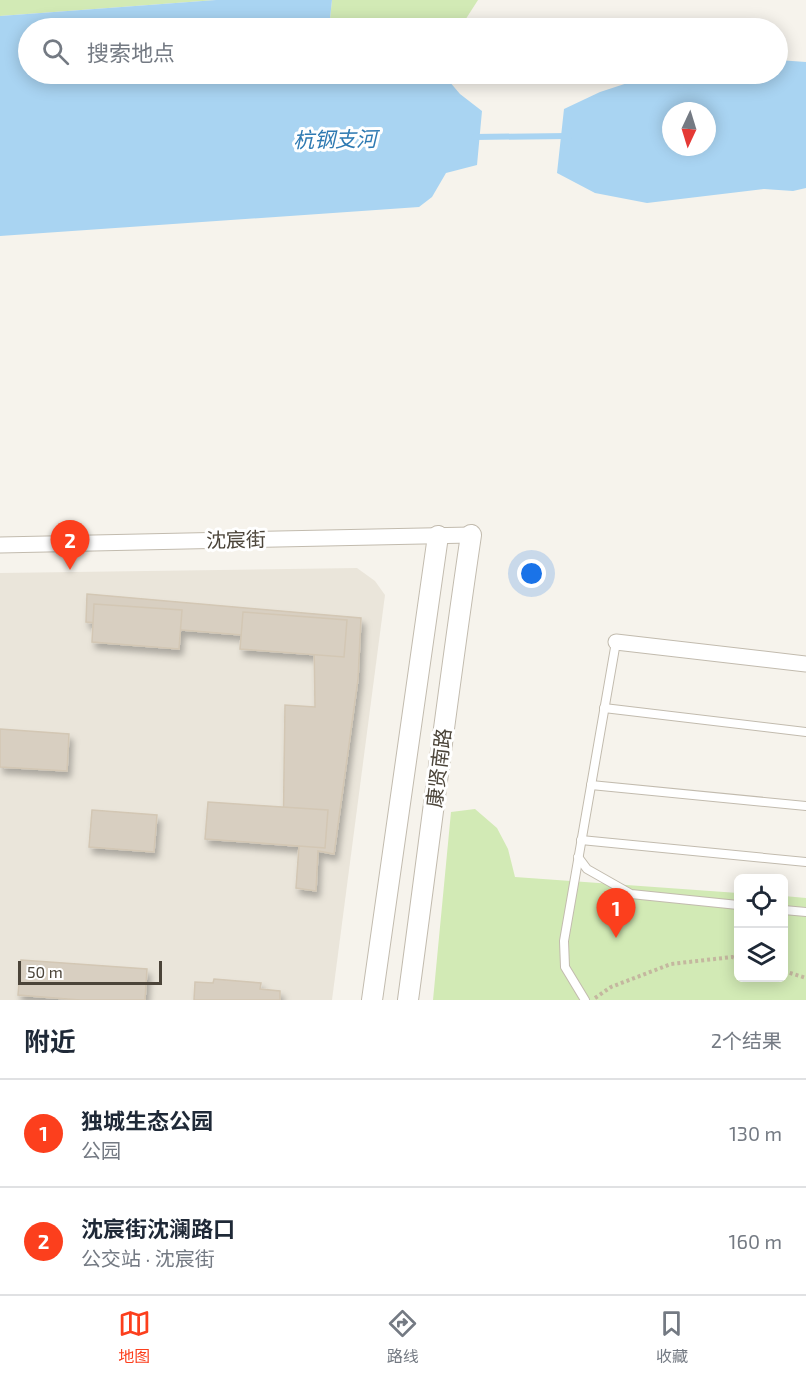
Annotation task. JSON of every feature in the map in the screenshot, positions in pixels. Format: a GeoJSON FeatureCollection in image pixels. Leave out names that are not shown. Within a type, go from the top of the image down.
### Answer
{"type":"FeatureCollection","features":[{"type":"Feature","properties":{"kind":"street","name":"沈宸街"},"geometry":{"type":"LineString","coordinates":[[0,545],[471,535]]}},
{"type":"Feature","properties":{"kind":"street","name":"康贤南路"},"geometry":{"type":"LineString","coordinates":[[408,1000],[471,535]]}},
{"type":"Feature","properties":{"kind":"street","name":"康贤南路"},"geometry":{"type":"LineString","coordinates":[[372,1000],[438,536]]}},
{"type":"Feature","properties":{"kind":"street"},"geometry":{"type":"LineString","coordinates":[[616,642],[806,664]]}},
{"type":"Feature","properties":{"kind":"lane"},"geometry":{"type":"LineString","coordinates":[[585,1000],[565,968],[564,941],[616,642]]}},
{"type":"Feature","properties":{"kind":"lane"},"geometry":{"type":"LineString","coordinates":[[604,708],[806,732]]}},
{"type":"Feature","properties":{"kind":"lane"},"geometry":{"type":"LineString","coordinates":[[591,785],[806,806]]}},
{"type":"Feature","properties":{"kind":"lane"},"geometry":{"type":"LineString","coordinates":[[581,840],[806,862]]}},
{"type":"Feature","properties":{"kind":"lane"},"geometry":{"type":"LineString","coordinates":[[578,857],[587,869],[631,894],[734,905]]}},
{"type":"Feature","properties":{"kind":"lane"},"geometry":{"type":"LineString","coordinates":[[788,910],[806,912]]}},
{"type":"Feature","properties":{"kind":"path"},"geometry":{"type":"LineString","coordinates":[[592,1000],[611,987],[671,964],[734,958]]}},
{"type":"Feature","properties":{"kind":"path"},"geometry":{"type":"LineString","coordinates":[[788,973],[806,978]]}},
{"type":"Feature","properties":{"kind":"shaded area"},"geometry":{"type":"Polygon","coordinates":[[[357,568],[375,581],[385,595],[332,1000],[0,1000],[0,573],[357,568]]]}},
{"type":"Feature","properties":{"kind":"green space"},"geometry":{"type":"Polygon","coordinates":[[[0,0],[216,0],[0,16],[0,0]]]}},
{"type":"Feature","properties":{"kind":"green space"},"geometry":{"type":"Polygon","coordinates":[[[332,0],[478,0],[466,18],[330,18],[332,0]]]}},
{"type":"Feature","properties":{"kind":"green space"},"geometry":{"type":"Polygon","coordinates":[[[475,809],[497,828],[508,849],[515,877],[734,893],[734,982],[788,982],[788,896],[806,898],[806,1000],[433,1000],[451,812],[475,809]]]}},
{"type":"Feature","properties":{"kind":"water"},"geometry":{"type":"Polygon","coordinates":[[[216,0],[332,0],[330,18],[18,18],[18,84],[452,84],[460,94],[482,111],[477,165],[446,173],[432,197],[419,207],[0,236],[0,16],[216,0]]]}},
{"type":"Feature","properties":{"kind":"water"},"geometry":{"type":"Polygon","coordinates":[[[788,61],[806,62],[806,188],[793,191],[764,189],[647,203],[595,193],[557,173],[564,109],[600,92],[624,84],[788,84],[788,61]]]}},
{"type":"Feature","properties":{"kind":"building"},"geometry":{"type":"Polygon","coordinates":[[[87,594],[361,618],[358,679],[334,854],[318,851],[316,891],[296,888],[299,846],[283,845],[285,705],[315,707],[314,641],[86,622],[87,594]]]}},
{"type":"Feature","properties":{"kind":"building"},"geometry":{"type":"Polygon","coordinates":[[[94,604],[182,610],[179,649],[92,642],[94,604]]]}},
{"type":"Feature","properties":{"kind":"building"},"geometry":{"type":"Polygon","coordinates":[[[243,612],[347,620],[344,657],[240,649],[243,612]]]}},
{"type":"Feature","properties":{"kind":"building"},"geometry":{"type":"Polygon","coordinates":[[[0,729],[69,734],[67,771],[0,767],[0,729]]]}},
{"type":"Feature","properties":{"kind":"building"},"geometry":{"type":"Polygon","coordinates":[[[208,802],[328,810],[325,848],[205,839],[208,802]]]}},
{"type":"Feature","properties":{"kind":"building"},"geometry":{"type":"Polygon","coordinates":[[[92,810],[157,815],[154,852],[89,847],[92,810]]]}},
{"type":"Feature","properties":{"kind":"building"},"geometry":{"type":"Polygon","coordinates":[[[21,960],[147,969],[145,1000],[80,1000],[18,995],[21,960]]]}},
{"type":"Feature","properties":{"kind":"building"},"geometry":{"type":"Polygon","coordinates":[[[214,979],[261,983],[260,989],[280,991],[280,1000],[194,1000],[195,982],[213,983],[214,979]]]}},
{"type":"Feature","properties":{"kind":"waterway","name":"杭钢支河"},"geometry":{"type":"LineString","coordinates":[[474,137],[569,136]]}},
{"type":"Feature","properties":{"kind":"place","name":"沈宸街沈澜路口"},"geometry":{"type":"Point","coordinates":[70,570]}},
{"type":"Feature","properties":{"kind":"place","name":"独城生态公园"},"geometry":{"type":"Point","coordinates":[616,938]}}]}
